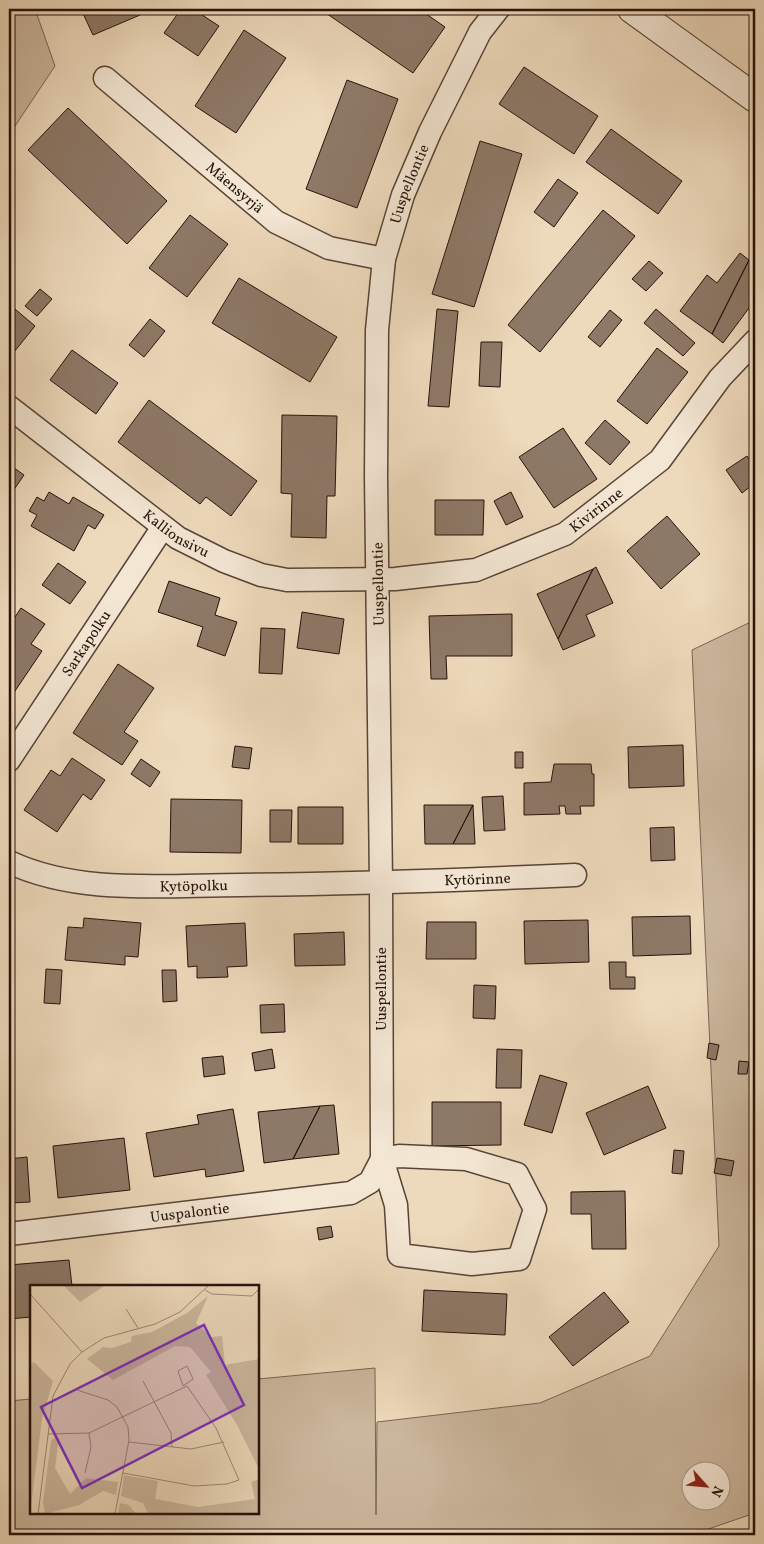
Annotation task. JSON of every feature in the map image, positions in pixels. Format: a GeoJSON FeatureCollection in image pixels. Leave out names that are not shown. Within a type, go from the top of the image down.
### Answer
{"type":"FeatureCollection","features":[{"type":"Feature","properties":{"kind":"street","name":"Uuspellontie"},"geometry":{"type":"LineString","coordinates":[[370,1182],[382,1159],[377,579],[377,330],[384,259],[403,195],[430,132],[480,32],[498,9]]}},
{"type":"Feature","properties":{"kind":"street"},"geometry":{"type":"LineString","coordinates":[[632,9],[755,98]]}},
{"type":"Feature","properties":{"kind":"street","name":"Mäensyrjä"},"geometry":{"type":"LineString","coordinates":[[105,78],[276,222],[329,248],[384,259]]}},
{"type":"Feature","properties":{"kind":"street","name":"Kivirinne"},"geometry":{"type":"LineString","coordinates":[[377,579],[476,570],[565,534],[660,460],[720,378],[755,340]]}},
{"type":"Feature","properties":{"kind":"street","name":"Kallionsivu"},"geometry":{"type":"LineString","coordinates":[[9,407],[178,538],[217,557],[261,575],[286,580],[377,579]]}},
{"type":"Feature","properties":{"kind":"street","name":"Sarkapolku"},"geometry":{"type":"LineString","coordinates":[[9,760],[163,527]]}},
{"type":"Feature","properties":{"kind":"street","name":"Kytöpolku"},"geometry":{"type":"LineString","coordinates":[[9,862],[32,873],[70,882],[142,886],[381,884]]}},
{"type":"Feature","properties":{"kind":"street","name":"Kytörinne"},"geometry":{"type":"LineString","coordinates":[[381,884],[575,875]]}},
{"type":"Feature","properties":{"kind":"street"},"geometry":{"type":"LineString","coordinates":[[399,1156],[466,1158],[517,1174],[535,1209],[519,1259],[472,1264],[399,1255],[396,1205],[382,1159],[399,1156]]}},
{"type":"Feature","properties":{"kind":"street","name":"Uuspalontie"},"geometry":{"type":"LineString","coordinates":[[9,1234],[351,1192],[370,1182]]}},
{"type":"Feature","properties":{"kind":"shaded area"},"geometry":{"type":"Polygon","coordinates":[[[9,9],[35,9],[55,66],[9,135],[9,9]]]}},
{"type":"Feature","properties":{"kind":"shaded area"},"geometry":{"type":"Polygon","coordinates":[[[755,620],[755,1513],[691,1535],[9,1535],[9,1401],[30,1399],[30,1514],[259,1514],[259,1379],[375,1368],[376,1515],[377,1422],[540,1403],[650,1356],[719,1246],[692,650],[755,620]]]}},
{"type":"Feature","properties":{"kind":"building"},"geometry":{"type":"Polygon","coordinates":[[[81,9],[138,9],[140,15],[93,35],[81,9]]]}},
{"type":"Feature","properties":{"kind":"building"},"geometry":{"type":"Polygon","coordinates":[[[181,9],[193,9],[219,26],[198,56],[164,33],[181,9]]]}},
{"type":"Feature","properties":{"kind":"building"},"geometry":{"type":"Polygon","coordinates":[[[320,9],[419,9],[445,27],[413,73],[320,9]]]}},
{"type":"Feature","properties":{"kind":"building"},"geometry":{"type":"Polygon","coordinates":[[[244,30],[286,58],[236,133],[195,106],[244,30]]]}},
{"type":"Feature","properties":{"kind":"building"},"geometry":{"type":"Polygon","coordinates":[[[524,67],[598,116],[574,154],[499,104],[524,67]]]}},
{"type":"Feature","properties":{"kind":"building"},"geometry":{"type":"Polygon","coordinates":[[[347,80],[398,99],[357,208],[306,189],[347,80]]]}},
{"type":"Feature","properties":{"kind":"building"},"geometry":{"type":"Polygon","coordinates":[[[68,108],[167,201],[127,244],[28,150],[68,108]]]}},
{"type":"Feature","properties":{"kind":"building"},"geometry":{"type":"Polygon","coordinates":[[[611,129],[682,181],[658,214],[586,162],[611,129]]]}},
{"type":"Feature","properties":{"kind":"building"},"geometry":{"type":"Polygon","coordinates":[[[480,141],[522,154],[474,307],[432,294],[480,141]]]}},
{"type":"Feature","properties":{"kind":"building"},"geometry":{"type":"Polygon","coordinates":[[[558,179],[578,193],[554,227],[534,212],[558,179]]]}},
{"type":"Feature","properties":{"kind":"building"},"geometry":{"type":"Polygon","coordinates":[[[603,210],[635,236],[540,352],[508,325],[603,210]]]}},
{"type":"Feature","properties":{"kind":"building"},"geometry":{"type":"Polygon","coordinates":[[[190,215],[228,244],[187,297],[149,268],[190,215]]]}},
{"type":"Feature","properties":{"kind":"building"},"geometry":{"type":"Polygon","coordinates":[[[740,253],[749,260],[712,334],[680,311],[707,275],[717,283],[740,253]]]}},
{"type":"Feature","properties":{"kind":"building"},"geometry":{"type":"Polygon","coordinates":[[[749,260],[755,264],[755,300],[723,343],[712,334],[749,260]]]}},
{"type":"Feature","properties":{"kind":"building"},"geometry":{"type":"Polygon","coordinates":[[[649,261],[663,273],[646,291],[632,279],[649,261]]]}},
{"type":"Feature","properties":{"kind":"building"},"geometry":{"type":"Polygon","coordinates":[[[239,278],[337,337],[310,382],[212,323],[239,278]]]}},
{"type":"Feature","properties":{"kind":"building"},"geometry":{"type":"Polygon","coordinates":[[[40,289],[52,299],[37,316],[25,306],[40,289]]]}},
{"type":"Feature","properties":{"kind":"building"},"geometry":{"type":"Polygon","coordinates":[[[9,304],[35,326],[10,357],[9,356],[9,304]]]}},
{"type":"Feature","properties":{"kind":"building"},"geometry":{"type":"Polygon","coordinates":[[[437,309],[458,311],[449,407],[428,406],[437,309]]]}},
{"type":"Feature","properties":{"kind":"building"},"geometry":{"type":"Polygon","coordinates":[[[656,309],[695,343],[683,356],[644,323],[656,309]]]}},
{"type":"Feature","properties":{"kind":"building"},"geometry":{"type":"Polygon","coordinates":[[[610,310],[622,320],[600,347],[588,337],[610,310]]]}},
{"type":"Feature","properties":{"kind":"building"},"geometry":{"type":"Polygon","coordinates":[[[150,319],[165,331],[144,357],[129,345],[150,319]]]}},
{"type":"Feature","properties":{"kind":"building"},"geometry":{"type":"Polygon","coordinates":[[[481,342],[502,342],[500,387],[479,386],[481,342]]]}},
{"type":"Feature","properties":{"kind":"building"},"geometry":{"type":"Polygon","coordinates":[[[657,348],[688,372],[647,424],[617,401],[657,348]]]}},
{"type":"Feature","properties":{"kind":"building"},"geometry":{"type":"Polygon","coordinates":[[[72,350],[118,383],[96,414],[50,380],[72,350]]]}},
{"type":"Feature","properties":{"kind":"building"},"geometry":{"type":"Polygon","coordinates":[[[149,400],[257,481],[231,516],[206,497],[200,504],[118,442],[149,400]]]}},
{"type":"Feature","properties":{"kind":"building"},"geometry":{"type":"Polygon","coordinates":[[[282,415],[337,416],[335,496],[327,496],[326,538],[291,537],[292,494],[281,493],[282,415]]]}},
{"type":"Feature","properties":{"kind":"building"},"geometry":{"type":"Polygon","coordinates":[[[605,420],[630,442],[610,465],[585,443],[605,420]]]}},
{"type":"Feature","properties":{"kind":"building"},"geometry":{"type":"Polygon","coordinates":[[[563,428],[597,479],[554,508],[519,457],[563,428]]]}},
{"type":"Feature","properties":{"kind":"building"},"geometry":{"type":"Polygon","coordinates":[[[747,456],[755,468],[755,483],[742,493],[726,470],[747,456]]]}},
{"type":"Feature","properties":{"kind":"building"},"geometry":{"type":"Polygon","coordinates":[[[10,465],[24,475],[9,497],[9,467],[10,465]]]}},
{"type":"Feature","properties":{"kind":"building"},"geometry":{"type":"Polygon","coordinates":[[[49,492],[69,504],[73,497],[104,515],[95,529],[88,525],[74,551],[31,526],[37,515],[29,511],[37,497],[44,501],[49,492]]]}},
{"type":"Feature","properties":{"kind":"building"},"geometry":{"type":"Polygon","coordinates":[[[511,492],[523,517],[506,525],[494,501],[511,492]]]}},
{"type":"Feature","properties":{"kind":"building"},"geometry":{"type":"Polygon","coordinates":[[[435,500],[484,500],[483,535],[435,535],[435,500]]]}},
{"type":"Feature","properties":{"kind":"building"},"geometry":{"type":"Polygon","coordinates":[[[667,516],[700,554],[661,589],[627,551],[667,516]]]}},
{"type":"Feature","properties":{"kind":"building"},"geometry":{"type":"Polygon","coordinates":[[[58,563],[86,582],[70,604],[42,585],[58,563]]]}},
{"type":"Feature","properties":{"kind":"building"},"geometry":{"type":"Polygon","coordinates":[[[596,567],[613,603],[586,615],[595,636],[563,650],[558,639],[593,569],[596,567]]]}},
{"type":"Feature","properties":{"kind":"building"},"geometry":{"type":"Polygon","coordinates":[[[593,569],[558,639],[537,594],[593,569]]]}},
{"type":"Feature","properties":{"kind":"building"},"geometry":{"type":"Polygon","coordinates":[[[169,581],[220,598],[215,615],[237,622],[225,656],[197,646],[203,627],[158,612],[169,581]]]}},
{"type":"Feature","properties":{"kind":"building"},"geometry":{"type":"Polygon","coordinates":[[[21,608],[45,624],[31,644],[42,651],[13,694],[9,692],[9,626],[21,608]]]}},
{"type":"Feature","properties":{"kind":"building"},"geometry":{"type":"Polygon","coordinates":[[[302,612],[344,619],[339,654],[297,648],[302,612]]]}},
{"type":"Feature","properties":{"kind":"building"},"geometry":{"type":"Polygon","coordinates":[[[512,614],[512,656],[446,656],[447,679],[431,679],[429,616],[512,614]]]}},
{"type":"Feature","properties":{"kind":"building"},"geometry":{"type":"Polygon","coordinates":[[[261,628],[285,629],[282,674],[259,673],[261,628]]]}},
{"type":"Feature","properties":{"kind":"building"},"geometry":{"type":"Polygon","coordinates":[[[118,664],[154,688],[124,732],[138,741],[122,765],[73,733],[118,664]]]}},
{"type":"Feature","properties":{"kind":"building"},"geometry":{"type":"Polygon","coordinates":[[[683,745],[684,786],[629,788],[628,747],[683,745]]]}},
{"type":"Feature","properties":{"kind":"building"},"geometry":{"type":"Polygon","coordinates":[[[235,746],[252,748],[249,769],[232,767],[235,746]]]}},
{"type":"Feature","properties":{"kind":"building"},"geometry":{"type":"Polygon","coordinates":[[[515,752],[523,752],[523,768],[515,768],[515,752]]]}},
{"type":"Feature","properties":{"kind":"building"},"geometry":{"type":"Polygon","coordinates":[[[72,758],[105,780],[91,800],[83,794],[57,832],[24,810],[51,770],[60,776],[72,758]]]}},
{"type":"Feature","properties":{"kind":"building"},"geometry":{"type":"Polygon","coordinates":[[[141,759],[160,772],[150,787],[131,774],[141,759]]]}},
{"type":"Feature","properties":{"kind":"building"},"geometry":{"type":"Polygon","coordinates":[[[554,764],[591,764],[592,774],[594,774],[594,806],[580,806],[581,814],[566,814],[565,806],[559,806],[560,814],[524,815],[524,783],[551,782],[554,764]]]}},
{"type":"Feature","properties":{"kind":"building"},"geometry":{"type":"Polygon","coordinates":[[[503,796],[505,830],[484,831],[482,797],[503,796]]]}},
{"type":"Feature","properties":{"kind":"building"},"geometry":{"type":"Polygon","coordinates":[[[171,799],[242,800],[241,853],[170,852],[171,799]]]}},
{"type":"Feature","properties":{"kind":"building"},"geometry":{"type":"Polygon","coordinates":[[[424,805],[473,805],[453,844],[425,844],[424,805]]]}},
{"type":"Feature","properties":{"kind":"building"},"geometry":{"type":"Polygon","coordinates":[[[473,805],[475,844],[453,844],[473,805]]]}},
{"type":"Feature","properties":{"kind":"building"},"geometry":{"type":"Polygon","coordinates":[[[298,807],[343,807],[343,844],[298,844],[298,807]]]}},
{"type":"Feature","properties":{"kind":"building"},"geometry":{"type":"Polygon","coordinates":[[[270,810],[292,810],[291,842],[270,842],[270,810]]]}},
{"type":"Feature","properties":{"kind":"building"},"geometry":{"type":"Polygon","coordinates":[[[674,827],[675,860],[651,861],[650,828],[674,827]]]}},
{"type":"Feature","properties":{"kind":"building"},"geometry":{"type":"Polygon","coordinates":[[[690,916],[691,954],[633,956],[632,917],[690,916]]]}},
{"type":"Feature","properties":{"kind":"building"},"geometry":{"type":"Polygon","coordinates":[[[84,918],[141,923],[138,957],[125,956],[125,965],[65,960],[68,927],[83,928],[84,918]]]}},
{"type":"Feature","properties":{"kind":"building"},"geometry":{"type":"Polygon","coordinates":[[[588,920],[589,962],[525,964],[524,921],[588,920]]]}},
{"type":"Feature","properties":{"kind":"building"},"geometry":{"type":"Polygon","coordinates":[[[427,922],[476,922],[476,959],[426,959],[427,922]]]}},
{"type":"Feature","properties":{"kind":"building"},"geometry":{"type":"Polygon","coordinates":[[[245,923],[247,966],[227,967],[228,977],[197,978],[197,966],[188,967],[186,926],[245,923]]]}},
{"type":"Feature","properties":{"kind":"building"},"geometry":{"type":"Polygon","coordinates":[[[344,932],[345,965],[295,966],[294,934],[344,932]]]}},
{"type":"Feature","properties":{"kind":"building"},"geometry":{"type":"Polygon","coordinates":[[[609,962],[626,962],[626,977],[635,977],[635,989],[610,989],[609,962]]]}},
{"type":"Feature","properties":{"kind":"building"},"geometry":{"type":"Polygon","coordinates":[[[46,969],[62,970],[60,1004],[44,1003],[46,969]]]}},
{"type":"Feature","properties":{"kind":"building"},"geometry":{"type":"Polygon","coordinates":[[[162,970],[176,970],[177,1001],[163,1002],[162,970]]]}},
{"type":"Feature","properties":{"kind":"building"},"geometry":{"type":"Polygon","coordinates":[[[474,985],[496,986],[495,1019],[473,1018],[474,985]]]}},
{"type":"Feature","properties":{"kind":"building"},"geometry":{"type":"Polygon","coordinates":[[[284,1004],[285,1032],[261,1033],[260,1005],[284,1004]]]}},
{"type":"Feature","properties":{"kind":"building"},"geometry":{"type":"Polygon","coordinates":[[[709,1043],[719,1045],[716,1060],[707,1058],[709,1043]]]}},
{"type":"Feature","properties":{"kind":"building"},"geometry":{"type":"Polygon","coordinates":[[[272,1049],[275,1068],[255,1071],[252,1053],[272,1049]]]}},
{"type":"Feature","properties":{"kind":"building"},"geometry":{"type":"Polygon","coordinates":[[[497,1049],[522,1050],[521,1088],[496,1088],[497,1049]]]}},
{"type":"Feature","properties":{"kind":"building"},"geometry":{"type":"Polygon","coordinates":[[[223,1056],[225,1074],[204,1077],[202,1058],[223,1056]]]}},
{"type":"Feature","properties":{"kind":"building"},"geometry":{"type":"Polygon","coordinates":[[[739,1061],[749,1062],[747,1074],[738,1074],[739,1061]]]}},
{"type":"Feature","properties":{"kind":"building"},"geometry":{"type":"Polygon","coordinates":[[[540,1075],[567,1083],[552,1133],[524,1125],[540,1075]]]}},
{"type":"Feature","properties":{"kind":"building"},"geometry":{"type":"Polygon","coordinates":[[[648,1086],[666,1128],[604,1155],[586,1113],[648,1086]]]}},
{"type":"Feature","properties":{"kind":"building"},"geometry":{"type":"Polygon","coordinates":[[[432,1102],[501,1102],[501,1145],[432,1146],[432,1102]]]}},
{"type":"Feature","properties":{"kind":"building"},"geometry":{"type":"Polygon","coordinates":[[[334,1105],[339,1154],[293,1159],[320,1106],[334,1105]]]}},
{"type":"Feature","properties":{"kind":"building"},"geometry":{"type":"Polygon","coordinates":[[[320,1106],[293,1159],[264,1163],[258,1112],[320,1106]]]}},
{"type":"Feature","properties":{"kind":"building"},"geometry":{"type":"Polygon","coordinates":[[[233,1109],[244,1171],[206,1177],[205,1169],[154,1177],[146,1133],[199,1124],[197,1115],[233,1109]]]}},
{"type":"Feature","properties":{"kind":"building"},"geometry":{"type":"Polygon","coordinates":[[[124,1138],[130,1190],[58,1198],[53,1146],[124,1138]]]}},
{"type":"Feature","properties":{"kind":"building"},"geometry":{"type":"Polygon","coordinates":[[[674,1150],[684,1151],[682,1174],[672,1173],[674,1150]]]}},
{"type":"Feature","properties":{"kind":"building"},"geometry":{"type":"Polygon","coordinates":[[[27,1157],[30,1202],[9,1203],[9,1159],[27,1157]]]}},
{"type":"Feature","properties":{"kind":"building"},"geometry":{"type":"Polygon","coordinates":[[[717,1158],[734,1161],[731,1176],[714,1173],[717,1158]]]}},
{"type":"Feature","properties":{"kind":"building"},"geometry":{"type":"Polygon","coordinates":[[[625,1191],[626,1249],[592,1249],[591,1214],[571,1214],[571,1192],[625,1191]]]}},
{"type":"Feature","properties":{"kind":"building"},"geometry":{"type":"Polygon","coordinates":[[[331,1226],[333,1237],[319,1240],[317,1228],[331,1226]]]}},
{"type":"Feature","properties":{"kind":"building"},"geometry":{"type":"Polygon","coordinates":[[[69,1260],[72,1285],[30,1285],[30,1317],[9,1319],[9,1265],[69,1260]]]}},
{"type":"Feature","properties":{"kind":"building"},"geometry":{"type":"Polygon","coordinates":[[[424,1290],[507,1294],[505,1335],[422,1331],[424,1290]]]}},
{"type":"Feature","properties":{"kind":"building"},"geometry":{"type":"Polygon","coordinates":[[[604,1292],[629,1322],[573,1366],[549,1337],[604,1292]]]}}]}
